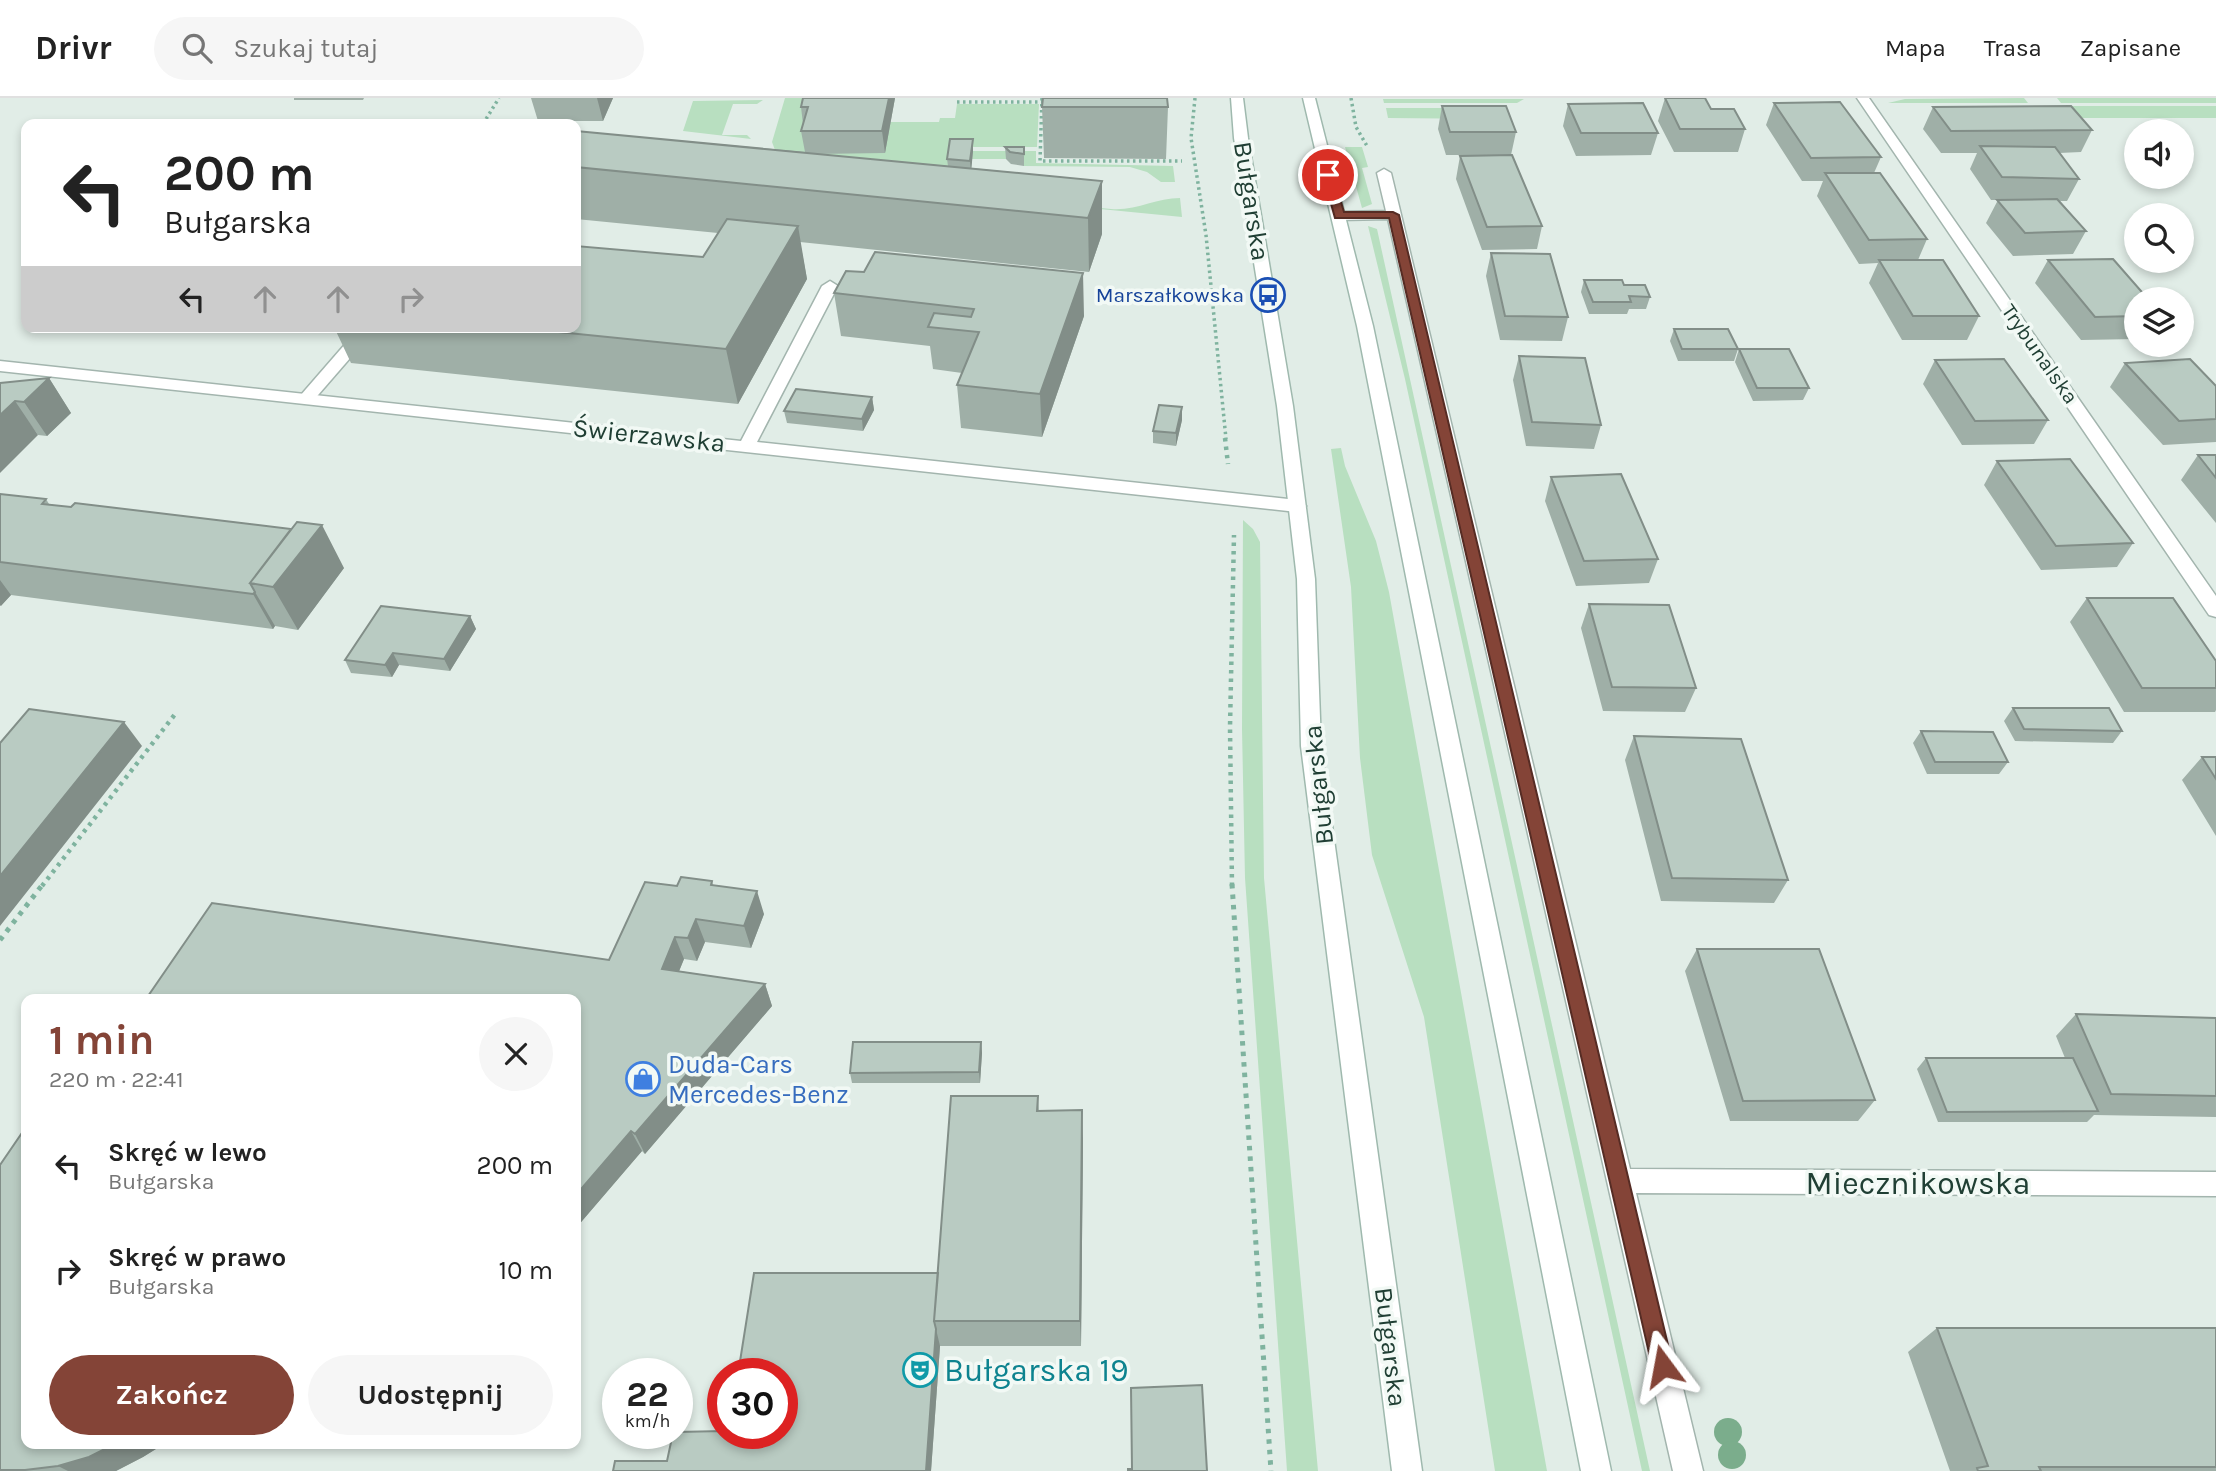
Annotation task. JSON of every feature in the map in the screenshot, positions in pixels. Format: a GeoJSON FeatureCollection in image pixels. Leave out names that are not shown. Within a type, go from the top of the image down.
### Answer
{"type":"FeatureCollection","features":[{"type":"Feature","properties":{"kind":"street","name":"Bułgarska"},"geometry":{"type":"LineString","coordinates":[[1237,98],[1241,138],[1277,350],[1297,506],[1306,579],[1311,746],[1407,1471]]}},
{"type":"Feature","properties":{"kind":"street"},"geometry":{"type":"LineString","coordinates":[[1309,98],[1365,326],[1596,1471]]}},
{"type":"Feature","properties":{"kind":"street","name":"Trybunalska"},"geometry":{"type":"LineString","coordinates":[[1863,98],[2216,610]]}},
{"type":"Feature","properties":{"kind":"street"},"geometry":{"type":"LineString","coordinates":[[1384,173],[1688,1471]]}},
{"type":"Feature","properties":{"kind":"street"},"geometry":{"type":"LineString","coordinates":[[1339,216],[1393,215]]}},
{"type":"Feature","properties":{"kind":"street"},"geometry":{"type":"LineString","coordinates":[[747,445],[830,286]]}},
{"type":"Feature","properties":{"kind":"street"},"geometry":{"type":"LineString","coordinates":[[306,399],[364,333]]}},
{"type":"Feature","properties":{"kind":"street","name":"Świerzawska"},"geometry":{"type":"LineString","coordinates":[[0,366],[1297,506]]}},
{"type":"Feature","properties":{"kind":"street","name":"Miecznikowska"},"geometry":{"type":"LineString","coordinates":[[1619,1181],[2216,1184]]}},
{"type":"Feature","properties":{"kind":"path"},"geometry":{"type":"LineString","coordinates":[[486,119],[499,98]]}},
{"type":"Feature","properties":{"kind":"path"},"geometry":{"type":"LineString","coordinates":[[1195,98],[1191,138],[1207,243],[1229,475]]}},
{"type":"Feature","properties":{"kind":"path"},"geometry":{"type":"LineString","coordinates":[[1351,98],[1356,127],[1373,164],[1384,173]]}},
{"type":"Feature","properties":{"kind":"path"},"geometry":{"type":"LineString","coordinates":[[957,102],[1042,100],[1040,161],[1182,161]]}},
{"type":"Feature","properties":{"kind":"path"},"geometry":{"type":"LineString","coordinates":[[1234,527],[1230,727],[1232,880],[1271,1471]]}},
{"type":"Feature","properties":{"kind":"path"},"geometry":{"type":"LineString","coordinates":[[0,940],[176,713]]}},
{"type":"Feature","properties":{"kind":"green space"},"geometry":{"type":"Polygon","coordinates":[[[785,98],[820,98],[891,122],[939,122],[940,118],[955,118],[957,104],[1039,104],[1037,147],[960,147],[948,171],[775,150],[772,142],[785,98]]]}},
{"type":"Feature","properties":{"kind":"green space"},"geometry":{"type":"Polygon","coordinates":[[[2024,98],[2028,103],[1888,103],[1905,99],[2024,98]]]}},
{"type":"Feature","properties":{"kind":"green space"},"geometry":{"type":"Polygon","coordinates":[[[2057,98],[2216,98],[2216,103],[2061,103],[2057,98]]]}},
{"type":"Feature","properties":{"kind":"green space"},"geometry":{"type":"Polygon","coordinates":[[[1383,99],[1524,99],[1517,103],[1384,103],[1383,99]]]}},
{"type":"Feature","properties":{"kind":"green space"},"geometry":{"type":"Polygon","coordinates":[[[763,100],[757,104],[733,104],[722,135],[747,135],[751,139],[683,131],[693,101],[763,100]]]}},
{"type":"Feature","properties":{"kind":"green space"},"geometry":{"type":"Polygon","coordinates":[[[2064,106],[2216,106],[2216,118],[2074,118],[2064,106]]]}},
{"type":"Feature","properties":{"kind":"green space"},"geometry":{"type":"Polygon","coordinates":[[[1386,108],[1491,108],[1496,119],[1388,118],[1386,108]]]}},
{"type":"Feature","properties":{"kind":"green space"},"geometry":{"type":"Polygon","coordinates":[[[1345,147],[1362,147],[1368,167],[1362,168],[1372,204],[1362,208],[1345,147]]]}},
{"type":"Feature","properties":{"kind":"green space"},"geometry":{"type":"Polygon","coordinates":[[[973,151],[1036,151],[1036,163],[1173,166],[1175,182],[1161,182],[1147,172],[1130,167],[1024,166],[1024,159],[972,159],[973,151]]]}},
{"type":"Feature","properties":{"kind":"green space"},"geometry":{"type":"Polygon","coordinates":[[[637,164],[1111,209],[1180,198],[1182,217],[637,164]]]}},
{"type":"Feature","properties":{"kind":"green space"},"geometry":{"type":"Polygon","coordinates":[[[1368,226],[1377,229],[1650,1471],[1642,1471],[1405,379],[1368,226]]]}},
{"type":"Feature","properties":{"kind":"green space"},"geometry":{"type":"Polygon","coordinates":[[[1341,448],[1345,466],[1376,541],[1389,592],[1547,1471],[1495,1471],[1424,1017],[1372,855],[1360,758],[1351,587],[1331,449],[1341,448]]]}},
{"type":"Feature","properties":{"kind":"green space"},"geometry":{"type":"Polygon","coordinates":[[[1243,520],[1253,529],[1260,542],[1264,878],[1318,1471],[1287,1471],[1245,878],[1242,729],[1243,520]]]}},
{"type":"Feature","properties":{"kind":"building"},"geometry":{"type":"Polygon","coordinates":[[[803,98],[889,98],[882,131],[801,131],[808,107],[801,107],[803,98]]]}},
{"type":"Feature","properties":{"kind":"building"},"geometry":{"type":"Polygon","coordinates":[[[1043,98],[1167,98],[1168,107],[1042,107],[1043,98]]]}},
{"type":"Feature","properties":{"kind":"building"},"geometry":{"type":"Polygon","coordinates":[[[1665,98],[1705,98],[1711,109],[1734,109],[1745,129],[1680,129],[1665,98]]]}},
{"type":"Feature","properties":{"kind":"building"},"geometry":{"type":"Polygon","coordinates":[[[1840,102],[1881,157],[1811,158],[1774,103],[1840,102]]]}},
{"type":"Feature","properties":{"kind":"building"},"geometry":{"type":"Polygon","coordinates":[[[1643,103],[1658,133],[1581,133],[1568,104],[1643,103]]]}},
{"type":"Feature","properties":{"kind":"building"},"geometry":{"type":"Polygon","coordinates":[[[1442,106],[1506,106],[1516,132],[1450,132],[1442,106]]]}},
{"type":"Feature","properties":{"kind":"building"},"geometry":{"type":"Polygon","coordinates":[[[2071,106],[2092,130],[1951,131],[1933,107],[2071,106]]]}},
{"type":"Feature","properties":{"kind":"building"},"geometry":{"type":"Polygon","coordinates":[[[581,131],[1102,181],[1088,218],[581,167],[581,131]]]}},
{"type":"Feature","properties":{"kind":"building"},"geometry":{"type":"Polygon","coordinates":[[[950,139],[973,139],[970,161],[947,159],[950,139]]]}},
{"type":"Feature","properties":{"kind":"building"},"geometry":{"type":"Polygon","coordinates":[[[1980,146],[2055,147],[2079,179],[2002,177],[1980,146]]]}},
{"type":"Feature","properties":{"kind":"building"},"geometry":{"type":"Polygon","coordinates":[[[1005,147],[1024,147],[1024,154],[1010,152],[1005,147]]]}},
{"type":"Feature","properties":{"kind":"building"},"geometry":{"type":"Polygon","coordinates":[[[1512,155],[1542,226],[1487,227],[1460,156],[1512,155]]]}},
{"type":"Feature","properties":{"kind":"building"},"geometry":{"type":"Polygon","coordinates":[[[1825,173],[1880,173],[1927,239],[1869,240],[1825,173]]]}},
{"type":"Feature","properties":{"kind":"building"},"geometry":{"type":"Polygon","coordinates":[[[2057,199],[2086,231],[2025,233],[1997,200],[2057,199]]]}},
{"type":"Feature","properties":{"kind":"building"},"geometry":{"type":"Polygon","coordinates":[[[727,219],[798,226],[726,349],[568,333],[581,333],[581,246],[703,257],[727,219]]]}},
{"type":"Feature","properties":{"kind":"building"},"geometry":{"type":"Polygon","coordinates":[[[875,252],[1083,273],[1040,394],[957,385],[979,332],[928,327],[934,313],[971,317],[974,309],[834,293],[846,271],[864,272],[875,252]]]}},
{"type":"Feature","properties":{"kind":"building"},"geometry":{"type":"Polygon","coordinates":[[[1491,253],[1550,254],[1568,317],[1505,316],[1491,253]]]}},
{"type":"Feature","properties":{"kind":"building"},"geometry":{"type":"Polygon","coordinates":[[[2113,259],[2138,287],[2124,287],[2124,316],[2095,317],[2048,260],[2113,259]]]}},
{"type":"Feature","properties":{"kind":"building"},"geometry":{"type":"Polygon","coordinates":[[[1879,260],[1943,260],[1979,316],[1913,316],[1879,260]]]}},
{"type":"Feature","properties":{"kind":"building"},"geometry":{"type":"Polygon","coordinates":[[[1584,280],[1622,280],[1624,285],[1645,285],[1650,297],[1629,296],[1631,302],[1593,302],[1584,280]]]}},
{"type":"Feature","properties":{"kind":"building"},"geometry":{"type":"Polygon","coordinates":[[[1674,329],[1728,329],[1738,349],[1682,349],[1674,329]]]}},
{"type":"Feature","properties":{"kind":"building"},"geometry":{"type":"Polygon","coordinates":[[[1739,349],[1789,349],[1809,388],[1757,388],[1739,349]]]}},
{"type":"Feature","properties":{"kind":"building"},"geometry":{"type":"Polygon","coordinates":[[[1519,356],[1585,358],[1601,425],[1532,422],[1519,356]]]}},
{"type":"Feature","properties":{"kind":"building"},"geometry":{"type":"Polygon","coordinates":[[[2004,359],[2048,420],[1975,421],[1935,360],[2004,359]]]}},
{"type":"Feature","properties":{"kind":"building"},"geometry":{"type":"Polygon","coordinates":[[[2190,359],[2216,386],[2216,419],[2179,421],[2125,363],[2190,359]]]}},
{"type":"Feature","properties":{"kind":"building"},"geometry":{"type":"Polygon","coordinates":[[[49,378],[24,402],[15,401],[0,415],[0,383],[49,378]]]}},
{"type":"Feature","properties":{"kind":"building"},"geometry":{"type":"Polygon","coordinates":[[[796,389],[872,397],[862,419],[784,411],[796,389]]]}},
{"type":"Feature","properties":{"kind":"building"},"geometry":{"type":"Polygon","coordinates":[[[1159,405],[1182,407],[1176,433],[1153,431],[1159,405]]]}},
{"type":"Feature","properties":{"kind":"building"},"geometry":{"type":"Polygon","coordinates":[[[2198,455],[2216,455],[2216,478],[2198,455]]]}},
{"type":"Feature","properties":{"kind":"building"},"geometry":{"type":"Polygon","coordinates":[[[2070,459],[2133,543],[2056,546],[1997,461],[2070,459]]]}},
{"type":"Feature","properties":{"kind":"building"},"geometry":{"type":"Polygon","coordinates":[[[1621,474],[1658,559],[1584,561],[1551,477],[1621,474]]]}},
{"type":"Feature","properties":{"kind":"building"},"geometry":{"type":"Polygon","coordinates":[[[0,494],[46,499],[42,504],[71,507],[75,503],[291,529],[250,583],[255,592],[253,594],[0,562],[0,494]]]}},
{"type":"Feature","properties":{"kind":"building"},"geometry":{"type":"Polygon","coordinates":[[[297,522],[322,525],[273,587],[250,583],[297,522]]]}},
{"type":"Feature","properties":{"kind":"building"},"geometry":{"type":"Polygon","coordinates":[[[2087,598],[2173,598],[2216,661],[2216,688],[2142,688],[2087,598]]]}},
{"type":"Feature","properties":{"kind":"building"},"geometry":{"type":"Polygon","coordinates":[[[1589,604],[1669,605],[1696,688],[1612,687],[1589,604]]]}},
{"type":"Feature","properties":{"kind":"building"},"geometry":{"type":"Polygon","coordinates":[[[381,606],[470,616],[444,659],[393,653],[385,665],[345,660],[381,606]]]}},
{"type":"Feature","properties":{"kind":"building"},"geometry":{"type":"Polygon","coordinates":[[[2013,708],[2109,708],[2122,731],[2024,729],[2013,708]]]}},
{"type":"Feature","properties":{"kind":"building"},"geometry":{"type":"Polygon","coordinates":[[[29,709],[124,722],[0,876],[0,743],[29,709]]]}},
{"type":"Feature","properties":{"kind":"building"},"geometry":{"type":"Polygon","coordinates":[[[1921,731],[1993,732],[2008,762],[1935,762],[1921,731]]]}},
{"type":"Feature","properties":{"kind":"building"},"geometry":{"type":"Polygon","coordinates":[[[1634,736],[1741,739],[1788,880],[1672,878],[1634,736]]]}},
{"type":"Feature","properties":{"kind":"building"},"geometry":{"type":"Polygon","coordinates":[[[2202,757],[2216,757],[2216,779],[2202,757]]]}},
{"type":"Feature","properties":{"kind":"building","name":"Duda-Cars Mercedes-Benz"},"geometry":{"type":"Polygon","coordinates":[[[681,877],[712,881],[711,885],[757,891],[744,926],[696,919],[688,938],[675,937],[662,969],[765,984],[635,1134],[631,1131],[581,1189],[581,994],[149,994],[212,903],[609,960],[645,882],[677,886],[681,877]]]}},
{"type":"Feature","properties":{"kind":"building"},"geometry":{"type":"Polygon","coordinates":[[[1697,949],[1819,949],[1875,1100],[1743,1101],[1697,949]]]}},
{"type":"Feature","properties":{"kind":"building"},"geometry":{"type":"Polygon","coordinates":[[[2076,1014],[2216,1018],[2216,1096],[2111,1094],[2076,1014]]]}},
{"type":"Feature","properties":{"kind":"building"},"geometry":{"type":"Polygon","coordinates":[[[853,1042],[981,1042],[979,1072],[850,1073],[853,1042]]]}},
{"type":"Feature","properties":{"kind":"building"},"geometry":{"type":"Polygon","coordinates":[[[1926,1058],[2073,1058],[2098,1111],[1947,1112],[1926,1058]]]}},
{"type":"Feature","properties":{"kind":"building"},"geometry":{"type":"Polygon","coordinates":[[[951,1096],[1038,1096],[1037,1111],[1082,1110],[1080,1321],[934,1321],[951,1096]]]}},
{"type":"Feature","properties":{"kind":"building"},"geometry":{"type":"Polygon","coordinates":[[[21,1134],[21,1449],[105,1449],[58,1466],[0,1470],[0,1165],[21,1134]]]}},
{"type":"Feature","properties":{"kind":"building"},"geometry":{"type":"Polygon","coordinates":[[[754,1273],[938,1273],[926,1471],[613,1471],[615,1461],[667,1461],[670,1449],[693,1449],[693,1432],[707,1431],[707,1449],[798,1449],[798,1358],[741,1358],[754,1273]]]}},
{"type":"Feature","properties":{"kind":"building"},"geometry":{"type":"Polygon","coordinates":[[[1937,1328],[2216,1328],[2216,1467],[2039,1467],[2041,1471],[1978,1471],[1977,1468],[1988,1466],[1937,1328]]]}},
{"type":"Feature","properties":{"kind":"building"},"geometry":{"type":"Polygon","coordinates":[[[1202,1385],[1207,1471],[1128,1471],[1132,1469],[1131,1388],[1202,1385]]]}},
{"type":"Feature","properties":{"kind":"place","name":"Marszałkowska"},"geometry":{"type":"Point","coordinates":[1268,295]}},
{"type":"Feature","properties":{"kind":"place","name":"Duda-Cars Mercedes-Benz"},"geometry":{"type":"Point","coordinates":[643,1079]}},
{"type":"Feature","properties":{"kind":"place","name":"Bułgarska 19"},"geometry":{"type":"Point","coordinates":[920,1370]}},
{"type":"Feature","properties":{"kind":"route"},"geometry":{"type":"LineString","coordinates":[[1328,175],[1339,216],[1393,215],[1663,1366]]}}]}
